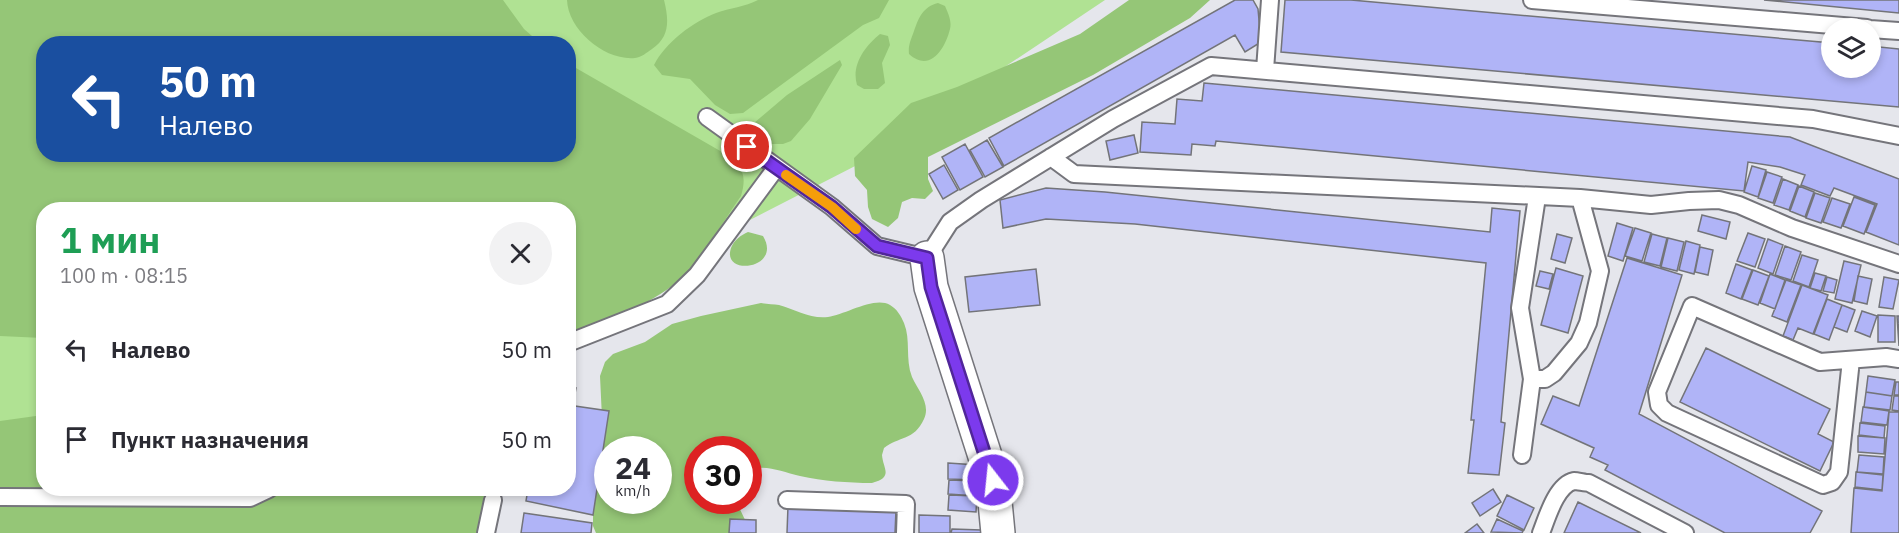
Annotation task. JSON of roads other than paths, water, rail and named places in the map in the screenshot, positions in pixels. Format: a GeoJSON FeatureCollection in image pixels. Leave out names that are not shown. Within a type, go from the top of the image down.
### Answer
{"type":"FeatureCollection","features":[{"type":"Feature","properties":{"kind":"street"},"geometry":{"type":"LineString","coordinates":[[927,258],[931,287],[993,480],[998,533]]}},
{"type":"Feature","properties":{"kind":"lane"},"geometry":{"type":"LineString","coordinates":[[1265,70],[1270,0]]}},
{"type":"Feature","properties":{"kind":"lane"},"geometry":{"type":"LineString","coordinates":[[1532,0],[1821,25]]}},
{"type":"Feature","properties":{"kind":"lane"},"geometry":{"type":"LineString","coordinates":[[1881,30],[1899,31]]}},
{"type":"Feature","properties":{"kind":"lane"},"geometry":{"type":"LineString","coordinates":[[707,117],[832,207],[877,246],[927,258],[950,222],[981,200],[1113,119],[1211,66],[1813,119],[1899,136]]}},
{"type":"Feature","properties":{"kind":"lane"},"geometry":{"type":"LineString","coordinates":[[1051,158],[1074,174],[1580,198],[1651,206],[1689,201],[1719,201],[1739,205],[1792,228],[1899,264]]}},
{"type":"Feature","properties":{"kind":"lane"},"geometry":{"type":"LineString","coordinates":[[576,340],[667,304],[697,275],[776,168]]}},
{"type":"Feature","properties":{"kind":"lane"},"geometry":{"type":"LineString","coordinates":[[1522,455],[1532,379],[1520,308],[1537,197]]}},
{"type":"Feature","properties":{"kind":"lane"},"geometry":{"type":"LineString","coordinates":[[1532,379],[1545,379],[1554,373],[1580,343],[1588,323],[1600,271],[1580,198]]}},
{"type":"Feature","properties":{"kind":"lane"},"geometry":{"type":"LineString","coordinates":[[1851,360],[1839,472],[1832,482],[1823,485],[1667,413],[1659,405],[1658,392],[1692,306],[1820,362],[1886,357],[1899,359]]}},
{"type":"Feature","properties":{"kind":"lane"},"geometry":{"type":"LineString","coordinates":[[1541,533],[1554,500],[1564,487],[1574,481],[1589,483],[1685,533]]}},
{"type":"Feature","properties":{"kind":"lane"},"geometry":{"type":"LineString","coordinates":[[0,497],[250,498],[254,496]]}},
{"type":"Feature","properties":{"kind":"lane"},"geometry":{"type":"LineString","coordinates":[[486,533],[493,500]]}},
{"type":"Feature","properties":{"kind":"lane"},"geometry":{"type":"LineString","coordinates":[[787,500],[906,504],[905,533]]}}]}
